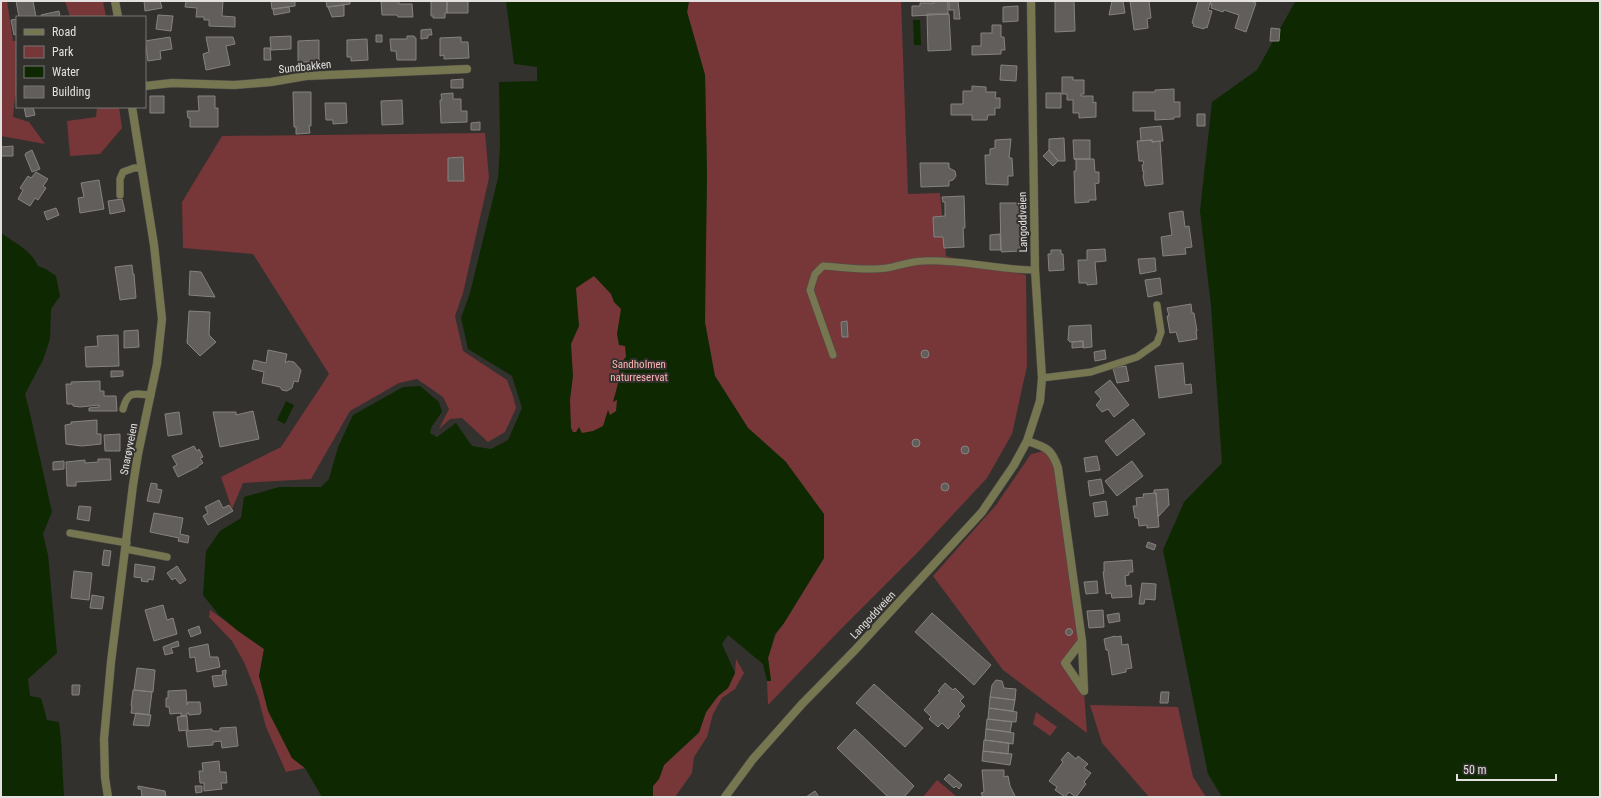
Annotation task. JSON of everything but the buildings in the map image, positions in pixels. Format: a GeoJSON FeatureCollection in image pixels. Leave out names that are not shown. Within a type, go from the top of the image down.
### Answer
{"type":"FeatureCollection","features":[{"type":"Feature","properties":{"kind":"street"},"geometry":{"type":"LineString","coordinates":[[115,1],[118,16]]}},
{"type":"Feature","properties":{"kind":"street","name":"Langoddveien"},"geometry":{"type":"LineString","coordinates":[[725,797],[753,759],[802,704],[855,650],[982,512],[1014,465],[1027,441],[1040,401],[1042,378],[1035,270],[1031,1]]}},
{"type":"Feature","properties":{"kind":"street","name":"Sundbakken"},"geometry":{"type":"LineString","coordinates":[[146,86],[172,83],[234,85],[271,82],[306,76],[467,69]]}},
{"type":"Feature","properties":{"kind":"street","name":"Snarøyveien"},"geometry":{"type":"LineString","coordinates":[[108,797],[104,757],[105,719],[137,462],[157,364],[161,334],[161,304],[154,245],[132,108]]}},
{"type":"Feature","properties":{"kind":"street"},"geometry":{"type":"LineString","coordinates":[[1027,441],[1050,450],[1055,457],[1058,468],[1082,641],[1084,691],[1065,663],[1082,641]]}},
{"type":"Feature","properties":{"kind":"lane"},"geometry":{"type":"LineString","coordinates":[[120,195],[120,179],[124,172],[134,168],[142,168]]}},
{"type":"Feature","properties":{"kind":"lane"},"geometry":{"type":"LineString","coordinates":[[833,355],[810,290],[815,274],[823,266],[853,269],[886,268],[922,261],[964,262],[1019,270],[1035,270]]}},
{"type":"Feature","properties":{"kind":"lane"},"geometry":{"type":"LineString","coordinates":[[1042,378],[1091,372],[1137,357],[1157,343],[1160,332],[1157,306]]}},
{"type":"Feature","properties":{"kind":"lane"},"geometry":{"type":"LineString","coordinates":[[123,409],[126,398],[132,394],[151,395]]}},
{"type":"Feature","properties":{"kind":"lane"},"geometry":{"type":"LineString","coordinates":[[70,533],[167,557]]}},
{"type":"Feature","properties":{"kind":"green space"},"geometry":{"type":"Polygon","coordinates":[[[1,1],[7,1],[13,41],[16,41],[16,96],[13,117],[29,122],[45,144],[1,136],[1,1]]]}},
{"type":"Feature","properties":{"kind":"green space"},"geometry":{"type":"Polygon","coordinates":[[[65,1],[103,1],[106,16],[70,16],[65,1]]]}},
{"type":"Feature","properties":{"kind":"green space","name":"Sandholmen naturreservat"},"geometry":{"type":"Polygon","coordinates":[[[689,1],[901,1],[908,194],[940,193],[946,256],[1026,275],[1027,366],[1012,434],[987,478],[920,550],[768,705],[767,681],[771,681],[768,658],[776,634],[824,558],[786,462],[748,428],[715,376],[562,526],[567,185],[705,268],[707,175],[705,75],[687,12],[689,1]]]}},
{"type":"Feature","properties":{"kind":"green space"},"geometry":{"type":"Polygon","coordinates":[[[97,108],[119,108],[122,128],[100,154],[70,156],[67,121],[96,117],[97,108]]]}},
{"type":"Feature","properties":{"kind":"green space"},"geometry":{"type":"Polygon","coordinates":[[[485,133],[489,178],[463,293],[455,316],[463,351],[507,380],[516,408],[505,432],[488,442],[462,418],[450,419],[439,429],[449,409],[443,397],[417,379],[399,383],[350,411],[311,479],[243,483],[232,509],[221,477],[281,447],[329,374],[253,254],[183,248],[182,202],[222,136],[485,133]]]}},
{"type":"Feature","properties":{"kind":"green space"},"geometry":{"type":"Polygon","coordinates":[[[1044,451],[1058,468],[1082,641],[1065,663],[1084,691],[1087,733],[1003,670],[933,576],[996,505],[1031,454],[1044,451]]]}},
{"type":"Feature","properties":{"kind":"green space"},"geometry":{"type":"Polygon","coordinates":[[[210,610],[264,649],[259,676],[292,758],[305,768],[286,772],[266,727],[258,697],[244,662],[232,641],[209,617],[210,610]]]}},
{"type":"Feature","properties":{"kind":"green space"},"geometry":{"type":"Polygon","coordinates":[[[736,659],[744,673],[735,689],[722,698],[713,714],[707,737],[694,757],[692,773],[675,797],[653,797],[653,786],[659,779],[664,765],[699,733],[706,712],[718,696],[728,688],[735,673],[736,659]]]}},
{"type":"Feature","properties":{"kind":"green space"},"geometry":{"type":"Polygon","coordinates":[[[1090,705],[1178,707],[1193,777],[1206,797],[1149,797],[1102,743],[1090,705]]]}},
{"type":"Feature","properties":{"kind":"green space"},"geometry":{"type":"Polygon","coordinates":[[[1036,712],[1057,727],[1050,736],[1033,724],[1036,712]]]}},
{"type":"Feature","properties":{"kind":"green space"},"geometry":{"type":"Polygon","coordinates":[[[937,780],[957,797],[923,797],[937,780]]]}},
{"type":"Feature","properties":{"kind":"water"},"geometry":{"type":"Polygon","coordinates":[[[506,1],[689,1],[687,12],[705,75],[707,175],[705,322],[715,376],[748,428],[786,462],[824,514],[824,558],[784,623],[775,634],[768,658],[771,681],[767,681],[763,664],[728,635],[722,644],[735,673],[728,688],[718,696],[706,712],[699,732],[664,765],[659,779],[653,786],[653,797],[322,797],[305,768],[292,758],[268,711],[259,676],[264,649],[238,631],[219,615],[203,595],[206,551],[220,531],[241,518],[244,497],[279,487],[321,487],[329,479],[338,447],[353,415],[403,387],[420,386],[439,402],[442,412],[432,426],[430,433],[437,437],[456,423],[472,446],[491,449],[508,440],[522,408],[512,376],[468,349],[461,318],[470,293],[498,178],[500,146],[499,82],[537,81],[537,67],[514,64],[506,1]],[[594,276],[576,288],[579,326],[571,344],[573,376],[570,400],[571,428],[573,432],[576,432],[579,427],[582,433],[593,431],[603,426],[608,410],[610,415],[616,411],[617,400],[613,402],[621,364],[626,357],[625,346],[619,345],[617,334],[621,309],[614,302],[611,294],[594,276]]]}},
{"type":"Feature","properties":{"kind":"water"},"geometry":{"type":"Polygon","coordinates":[[[1294,1],[1600,1],[1600,797],[1222,797],[1208,774],[1163,550],[1184,502],[1222,463],[1211,306],[1200,211],[1212,102],[1257,70],[1295,2],[1294,1]]]}},
{"type":"Feature","properties":{"kind":"water"},"geometry":{"type":"Polygon","coordinates":[[[913,20],[920,20],[921,45],[914,45],[913,20]]]}},
{"type":"Feature","properties":{"kind":"water"},"geometry":{"type":"Polygon","coordinates":[[[1,233],[27,251],[38,266],[46,269],[56,276],[60,296],[51,309],[50,339],[43,360],[25,394],[52,512],[43,534],[48,555],[57,653],[28,679],[30,696],[41,698],[47,720],[59,722],[64,797],[1,797],[1,233]]]}},
{"type":"Feature","properties":{"kind":"water"},"geometry":{"type":"Polygon","coordinates":[[[286,401],[294,405],[285,424],[277,420],[286,401]]]}}]}
